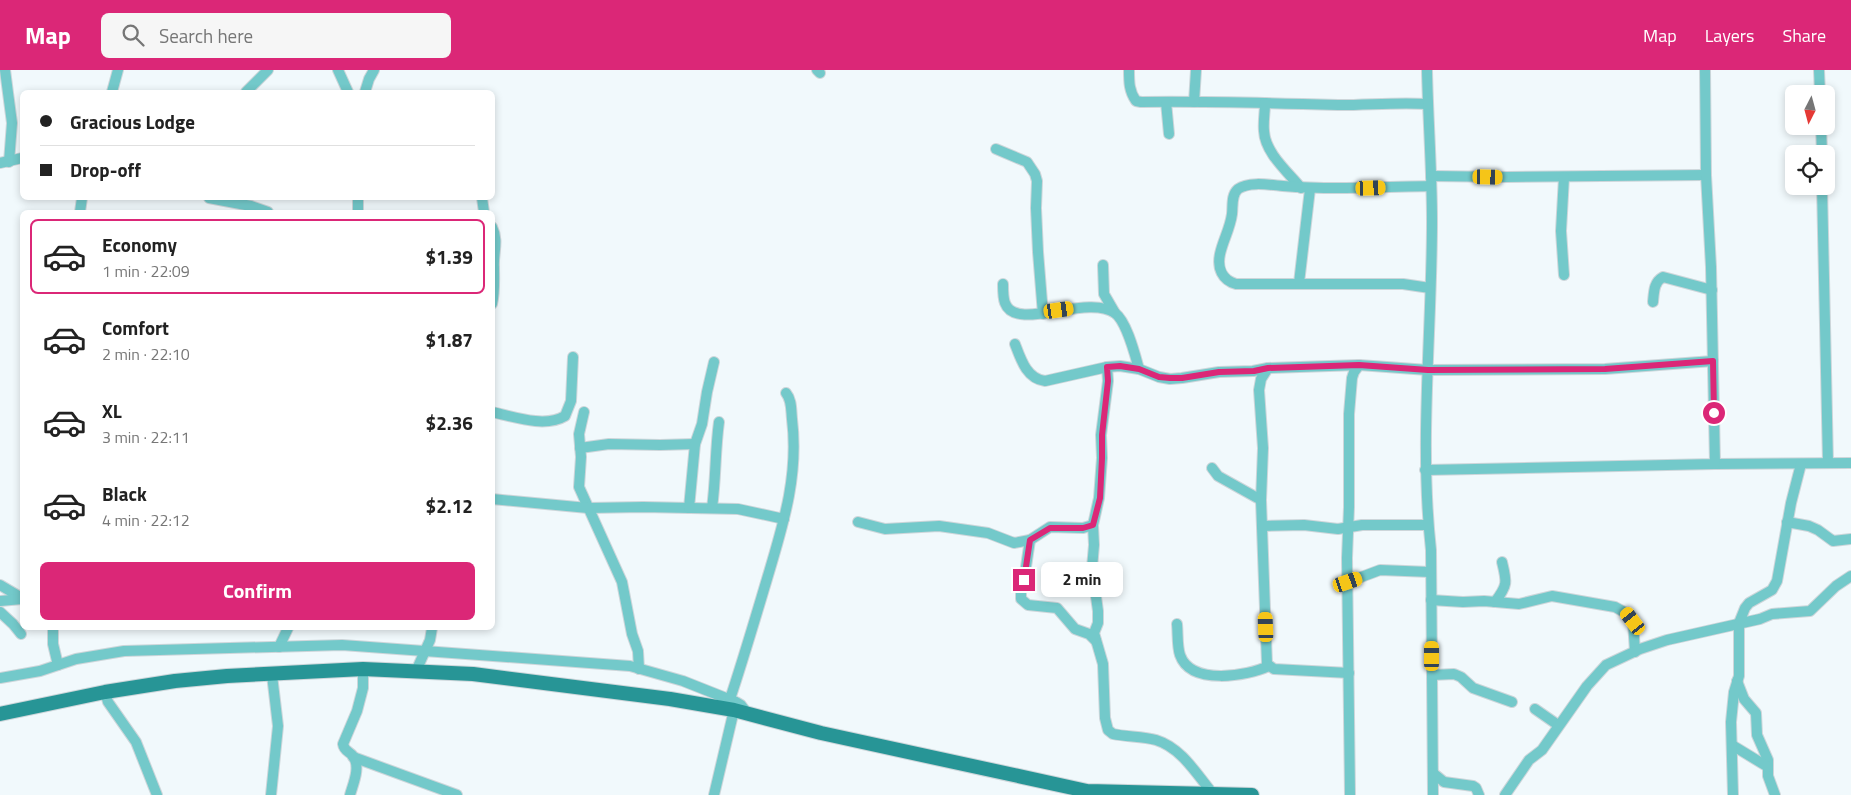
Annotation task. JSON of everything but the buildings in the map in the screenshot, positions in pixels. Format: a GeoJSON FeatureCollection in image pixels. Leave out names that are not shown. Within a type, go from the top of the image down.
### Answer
{"type":"FeatureCollection","features":[{"type":"Feature","properties":{"kind":"main road"},"geometry":{"type":"LineString","coordinates":[[0,714],[105,692],[176,681],[227,676],[363,669],[473,674],[737,707],[821,733],[1087,791],[1252,795]]}},
{"type":"Feature","properties":{"kind":"street"},"geometry":{"type":"LineString","coordinates":[[5,70],[12,123],[4,162],[20,158]]}},
{"type":"Feature","properties":{"kind":"street"},"geometry":{"type":"LineString","coordinates":[[113,90],[118,70]]}},
{"type":"Feature","properties":{"kind":"street"},"geometry":{"type":"LineString","coordinates":[[248,90],[268,70]]}},
{"type":"Feature","properties":{"kind":"street"},"geometry":{"type":"LineString","coordinates":[[338,70],[347,90]]}},
{"type":"Feature","properties":{"kind":"street"},"geometry":{"type":"LineString","coordinates":[[366,90],[374,70]]}},
{"type":"Feature","properties":{"kind":"street"},"geometry":{"type":"LineString","coordinates":[[1129,70],[1129,86],[1136,101],[1141,102],[1428,104]]}},
{"type":"Feature","properties":{"kind":"street"},"geometry":{"type":"LineString","coordinates":[[1194,102],[1196,70]]}},
{"type":"Feature","properties":{"kind":"street"},"geometry":{"type":"LineString","coordinates":[[1427,70],[1432,222],[1425,470],[1431,550],[1433,795]]}},
{"type":"Feature","properties":{"kind":"street"},"geometry":{"type":"LineString","coordinates":[[1705,70],[1706,175],[1712,290],[1715,464]]}},
{"type":"Feature","properties":{"kind":"street"},"geometry":{"type":"LineString","coordinates":[[1819,70],[1820,85]]}},
{"type":"Feature","properties":{"kind":"street"},"geometry":{"type":"LineString","coordinates":[[0,102],[11,106]]}},
{"type":"Feature","properties":{"kind":"street"},"geometry":{"type":"LineString","coordinates":[[1166,102],[1169,134]]}},
{"type":"Feature","properties":{"kind":"street"},"geometry":{"type":"LineString","coordinates":[[1265,103],[1264,132],[1266,141],[1277,161],[1306,188]]}},
{"type":"Feature","properties":{"kind":"street"},"geometry":{"type":"LineString","coordinates":[[996,149],[1027,162],[1037,181],[1038,237],[1043,314]]}},
{"type":"Feature","properties":{"kind":"street"},"geometry":{"type":"LineString","coordinates":[[1430,288],[1404,284],[1236,284],[1226,279],[1222,275],[1219,262],[1220,253],[1230,229],[1236,190],[1242,186],[1253,185],[1306,188],[1431,181],[1706,175]]}},
{"type":"Feature","properties":{"kind":"street"},"geometry":{"type":"LineString","coordinates":[[1564,177],[1561,231],[1564,275]]}},
{"type":"Feature","properties":{"kind":"street"},"geometry":{"type":"LineString","coordinates":[[1299,283],[1306,188]]}},
{"type":"Feature","properties":{"kind":"street"},"geometry":{"type":"LineString","coordinates":[[1822,195],[1828,463]]}},
{"type":"Feature","properties":{"kind":"street"},"geometry":{"type":"LineString","coordinates":[[220,200],[262,210]]}},
{"type":"Feature","properties":{"kind":"street"},"geometry":{"type":"LineString","coordinates":[[495,239],[495,256]]}},
{"type":"Feature","properties":{"kind":"street"},"geometry":{"type":"LineString","coordinates":[[1103,266],[1104,294],[1120,320],[1133,347],[1139,369]]}},
{"type":"Feature","properties":{"kind":"street"},"geometry":{"type":"LineString","coordinates":[[1653,302],[1655,286],[1657,281],[1663,276],[1712,290]]}},
{"type":"Feature","properties":{"kind":"street"},"geometry":{"type":"LineString","coordinates":[[1003,284],[1005,304],[1012,312],[1023,315],[1043,314],[1094,306],[1115,313]]}},
{"type":"Feature","properties":{"kind":"street"},"geometry":{"type":"LineString","coordinates":[[1015,344],[1030,376],[1040,380],[1052,380],[1086,370],[1120,366],[1139,369],[1159,377],[1182,378],[1219,372],[1237,373],[1268,368],[1359,365],[1428,370],[1605,369],[1713,361]]}},
{"type":"Feature","properties":{"kind":"street"},"geometry":{"type":"LineString","coordinates":[[495,413],[540,421],[554,421],[565,416],[571,400],[573,357]]}},
{"type":"Feature","properties":{"kind":"street"},"geometry":{"type":"LineString","coordinates":[[689,508],[695,444],[702,424],[706,392],[714,362]]}},
{"type":"Feature","properties":{"kind":"street"},"geometry":{"type":"LineString","coordinates":[[1350,795],[1347,558],[1349,414],[1352,378],[1359,365]]}},
{"type":"Feature","properties":{"kind":"street"},"geometry":{"type":"LineString","coordinates":[[1107,367],[1108,381],[1102,435],[1100,498],[1093,525],[1092,568],[1098,610],[1098,623],[1094,633],[1103,664],[1105,718],[1108,730],[1114,734],[1154,739],[1161,742],[1191,764],[1213,794]]}},
{"type":"Feature","properties":{"kind":"street"},"geometry":{"type":"LineString","coordinates":[[1268,368],[1261,379],[1259,390],[1263,448],[1261,500],[1269,666]]}},
{"type":"Feature","properties":{"kind":"street"},"geometry":{"type":"LineString","coordinates":[[714,795],[778,544],[792,480],[794,452],[790,404],[786,393]]}},
{"type":"Feature","properties":{"kind":"street"},"geometry":{"type":"LineString","coordinates":[[584,412],[579,434],[579,487],[622,582],[632,634],[638,651],[639,669]]}},
{"type":"Feature","properties":{"kind":"street"},"geometry":{"type":"LineString","coordinates":[[712,508],[719,422]]}},
{"type":"Feature","properties":{"kind":"street"},"geometry":{"type":"LineString","coordinates":[[580,448],[609,444],[695,444]]}},
{"type":"Feature","properties":{"kind":"street"},"geometry":{"type":"LineString","coordinates":[[1425,470],[1851,463]]}},
{"type":"Feature","properties":{"kind":"street"},"geometry":{"type":"LineString","coordinates":[[1733,795],[1731,722],[1737,681],[1739,623],[1742,612],[1749,603],[1772,590],[1776,585],[1787,522],[1801,464]]}},
{"type":"Feature","properties":{"kind":"street"},"geometry":{"type":"LineString","coordinates":[[1212,468],[1218,476],[1261,500]]}},
{"type":"Feature","properties":{"kind":"street"},"geometry":{"type":"LineString","coordinates":[[495,499],[588,508],[738,509],[784,519]]}},
{"type":"Feature","properties":{"kind":"street"},"geometry":{"type":"LineString","coordinates":[[858,522],[885,529],[940,526],[988,533],[1014,543],[1030,540],[1050,528],[1083,528],[1093,525]]}},
{"type":"Feature","properties":{"kind":"street"},"geometry":{"type":"LineString","coordinates":[[1787,522],[1809,526],[1833,541],[1851,540]]}},
{"type":"Feature","properties":{"kind":"street"},"geometry":{"type":"LineString","coordinates":[[1262,526],[1304,525],[1338,528],[1401,524],[1428,525]]}},
{"type":"Feature","properties":{"kind":"street"},"geometry":{"type":"LineString","coordinates":[[1030,540],[1021,588],[1021,599],[1028,605],[1057,608],[1075,629],[1089,634],[1096,641]]}},
{"type":"Feature","properties":{"kind":"street"},"geometry":{"type":"LineString","coordinates":[[1495,602],[1507,583],[1502,562]]}},
{"type":"Feature","properties":{"kind":"street"},"geometry":{"type":"LineString","coordinates":[[1348,582],[1380,570],[1430,572]]}},
{"type":"Feature","properties":{"kind":"street"},"geometry":{"type":"LineString","coordinates":[[1506,795],[1529,760],[1542,750],[1587,686],[1606,665],[1667,640],[1760,619],[1772,614],[1810,611],[1836,586],[1851,576]]}},
{"type":"Feature","properties":{"kind":"street"},"geometry":{"type":"LineString","coordinates":[[0,585],[20,598]]}},
{"type":"Feature","properties":{"kind":"street"},"geometry":{"type":"LineString","coordinates":[[1431,600],[1519,604],[1552,596],[1615,607],[1626,613],[1633,621],[1635,652]]}},
{"type":"Feature","properties":{"kind":"street"},"geometry":{"type":"LineString","coordinates":[[0,601],[20,599]]}},
{"type":"Feature","properties":{"kind":"street"},"geometry":{"type":"LineString","coordinates":[[0,612],[21,634]]}},
{"type":"Feature","properties":{"kind":"street"},"geometry":{"type":"LineString","coordinates":[[1177,624],[1180,655],[1185,664],[1200,673],[1209,676],[1223,676],[1256,672],[1269,666]]}},
{"type":"Feature","properties":{"kind":"street"},"geometry":{"type":"LineString","coordinates":[[56,630],[54,644],[58,665]]}},
{"type":"Feature","properties":{"kind":"street"},"geometry":{"type":"LineString","coordinates":[[279,647],[287,630]]}},
{"type":"Feature","properties":{"kind":"street"},"geometry":{"type":"LineString","coordinates":[[416,671],[425,652],[431,630]]}},
{"type":"Feature","properties":{"kind":"street"},"geometry":{"type":"LineString","coordinates":[[0,678],[40,671],[76,659],[124,651],[342,645],[630,666],[683,681],[737,707]]}},
{"type":"Feature","properties":{"kind":"street"},"geometry":{"type":"LineString","coordinates":[[1269,666],[1274,669],[1349,673]]}},
{"type":"Feature","properties":{"kind":"street"},"geometry":{"type":"LineString","coordinates":[[363,669],[362,688],[357,711],[343,744],[344,749],[353,757],[435,791],[457,795]]}},
{"type":"Feature","properties":{"kind":"street"},"geometry":{"type":"LineString","coordinates":[[1432,674],[1454,674],[1461,677],[1473,688],[1512,702]]}},
{"type":"Feature","properties":{"kind":"street"},"geometry":{"type":"LineString","coordinates":[[271,795],[278,726],[272,675]]}},
{"type":"Feature","properties":{"kind":"street"},"geometry":{"type":"LineString","coordinates":[[1737,681],[1744,699],[1756,713],[1757,735],[1766,756],[1768,776],[1775,795]]}},
{"type":"Feature","properties":{"kind":"street"},"geometry":{"type":"LineString","coordinates":[[105,692],[108,702],[136,742],[157,795]]}},
{"type":"Feature","properties":{"kind":"street"},"geometry":{"type":"LineString","coordinates":[[1535,709],[1558,725]]}},
{"type":"Feature","properties":{"kind":"street"},"geometry":{"type":"LineString","coordinates":[[1732,745],[1768,767]]}},
{"type":"Feature","properties":{"kind":"street"},"geometry":{"type":"LineString","coordinates":[[350,795],[356,770],[353,757]]}},
{"type":"Feature","properties":{"kind":"street"},"geometry":{"type":"LineString","coordinates":[[1433,773],[1444,782],[1473,786],[1476,788],[1478,795]]}},
{"type":"Feature","properties":{"kind":"route"},"geometry":{"type":"LineString","coordinates":[[1024,580],[1030,540],[1055,526],[1083,528],[1093,525],[1100,498],[1101,446],[1108,381],[1107,367],[1120,366],[1139,369],[1159,377],[1182,378],[1219,372],[1237,373],[1268,368],[1359,365],[1428,370],[1534,370],[1605,369],[1713,361],[1714,413]]}}]}
